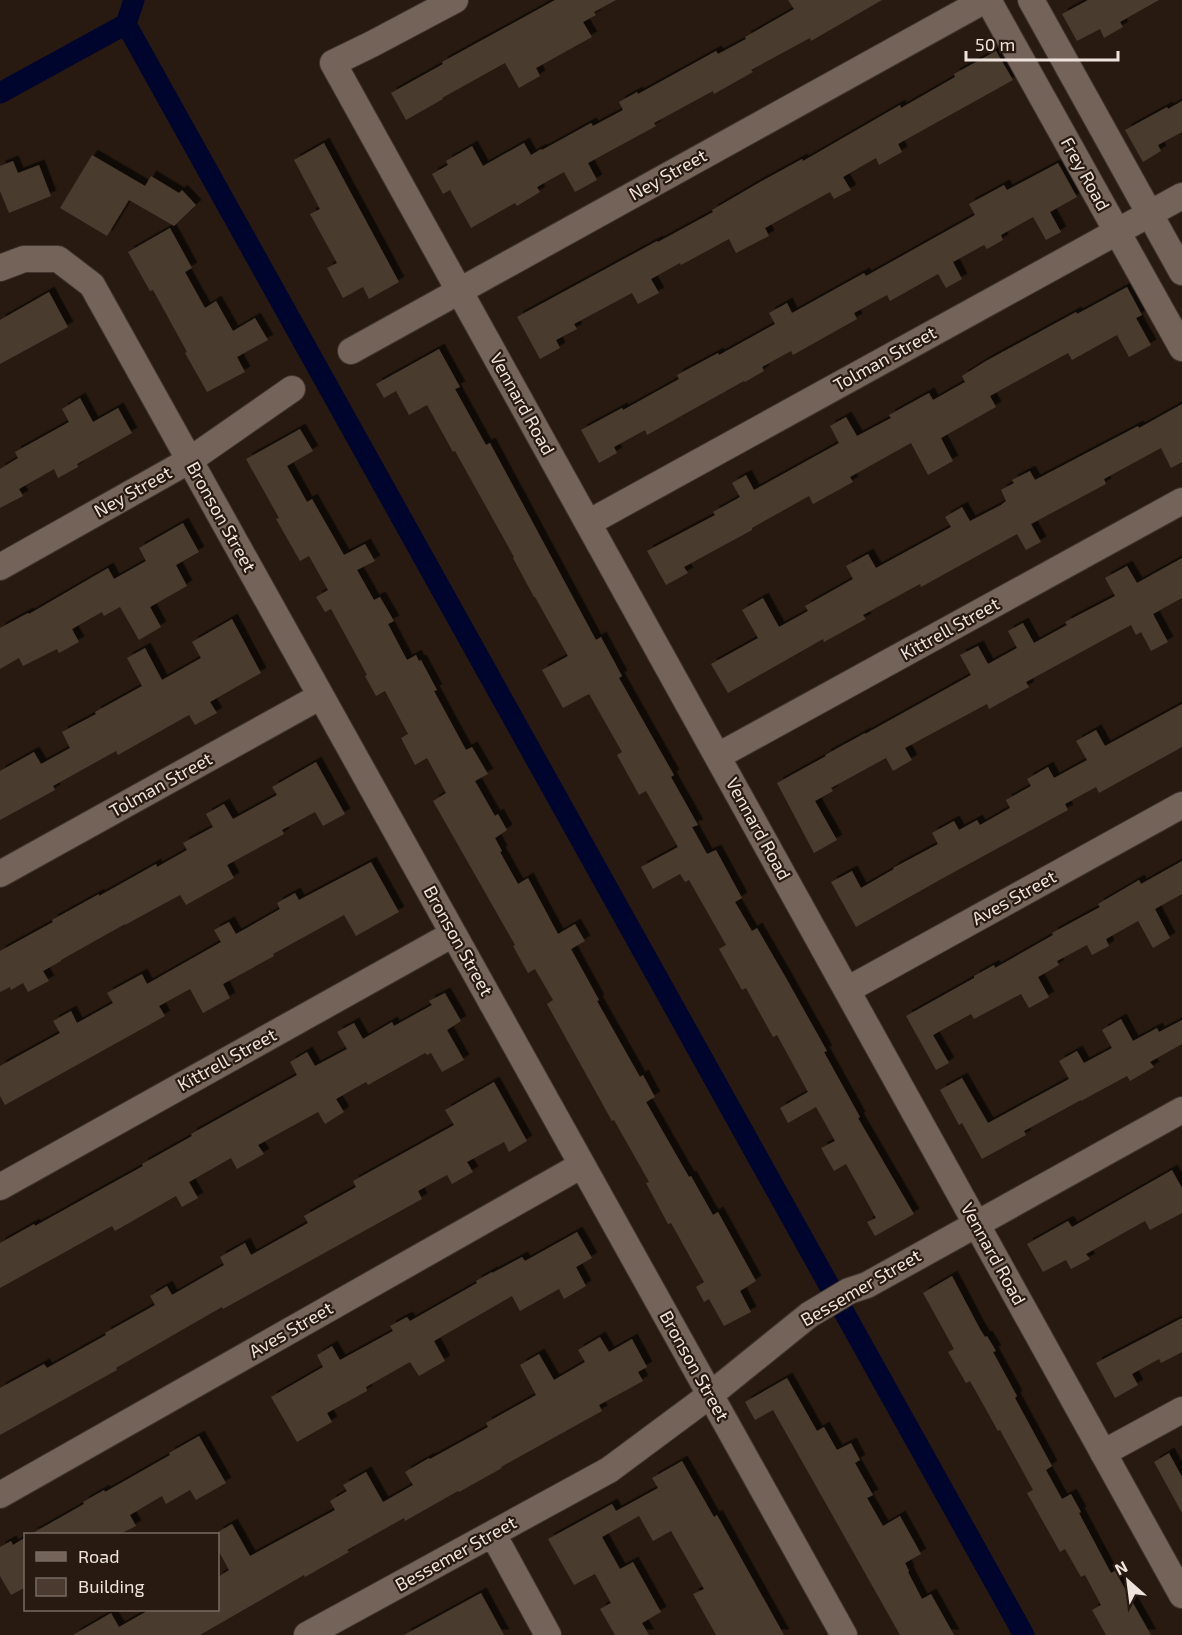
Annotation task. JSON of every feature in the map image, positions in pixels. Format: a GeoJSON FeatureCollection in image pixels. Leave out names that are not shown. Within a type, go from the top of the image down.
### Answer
{"type":"FeatureCollection","features":[{"type":"Feature","properties":{"kind":"street","name":"Vennard Road"},"geometry":{"type":"LineString","coordinates":[[455,0],[333,63],[1182,1595]]}},
{"type":"Feature","properties":{"kind":"street","name":"Frey Road"},"geometry":{"type":"LineString","coordinates":[[987,0],[1182,348]]}},
{"type":"Feature","properties":{"kind":"street","name":"Ney Street"},"geometry":{"type":"LineString","coordinates":[[351,351],[987,0]]}},
{"type":"Feature","properties":{"kind":"street","name":"Frey Road"},"geometry":{"type":"LineString","coordinates":[[1031,0],[1182,272]]}},
{"type":"Feature","properties":{"kind":"street","name":"Tolman Street"},"geometry":{"type":"LineString","coordinates":[[588,523],[1182,196]]}},
{"type":"Feature","properties":{"kind":"street","name":"Bronson Street"},"geometry":{"type":"LineString","coordinates":[[0,268],[24,259],[58,259],[92,285],[844,1635]]}},
{"type":"Feature","properties":{"kind":"street","name":"Ney Street"},"geometry":{"type":"LineString","coordinates":[[0,567],[190,460],[292,389]]}},
{"type":"Feature","properties":{"kind":"street","name":"Kittrell Street"},"geometry":{"type":"LineString","coordinates":[[718,756],[1182,501]]}},
{"type":"Feature","properties":{"kind":"street","name":"Tolman Street"},"geometry":{"type":"LineString","coordinates":[[0,874],[321,696]]}},
{"type":"Feature","properties":{"kind":"street","name":"Aves Street"},"geometry":{"type":"LineString","coordinates":[[847,990],[1182,805]]}},
{"type":"Feature","properties":{"kind":"street","name":"Kittrell Street"},"geometry":{"type":"LineString","coordinates":[[0,1187],[453,934]]}},
{"type":"Feature","properties":{"kind":"street","name":"Bessemer Street"},"geometry":{"type":"LineString","coordinates":[[307,1635],[609,1470],[710,1395],[809,1315],[849,1291],[867,1285],[1182,1110]]}},
{"type":"Feature","properties":{"kind":"street","name":"Aves Street"},"geometry":{"type":"LineString","coordinates":[[0,1495],[582,1165]]}},
{"type":"Feature","properties":{"kind":"street"},"geometry":{"type":"LineString","coordinates":[[1103,1453],[1182,1410]]}},
{"type":"Feature","properties":{"kind":"street"},"geometry":{"type":"LineString","coordinates":[[493,1534],[548,1635]]}},
{"type":"Feature","properties":{"kind":"building"},"geometry":{"type":"Polygon","coordinates":[[[555,0],[616,0],[594,12],[596,15],[583,22],[592,37],[536,68],[540,76],[519,88],[505,63],[406,120],[391,93],[443,64],[442,62],[555,0]]]}},
{"type":"Feature","properties":{"kind":"building"},"geometry":{"type":"Polygon","coordinates":[[[788,0],[882,0],[811,41],[810,38],[751,70],[753,72],[714,94],[713,91],[654,123],[656,126],[588,163],[597,180],[575,192],[564,172],[537,187],[540,192],[517,206],[515,203],[471,228],[450,190],[443,194],[432,174],[448,165],[446,161],[472,146],[483,166],[524,143],[531,155],[591,123],[593,126],[623,110],[619,102],[716,51],[718,54],[794,9],[788,0]]]}},
{"type":"Feature","properties":{"kind":"building"},"geometry":{"type":"Polygon","coordinates":[[[1088,0],[1159,0],[1120,22],[1123,27],[1104,38],[1100,29],[1077,41],[1062,14],[1088,0]]]}},
{"type":"Feature","properties":{"kind":"building"},"geometry":{"type":"Polygon","coordinates":[[[996,51],[1013,80],[898,144],[902,152],[879,165],[876,158],[843,177],[851,190],[834,199],[830,192],[765,228],[769,236],[736,253],[729,239],[681,265],[680,263],[651,279],[659,293],[638,304],[632,293],[574,324],[577,329],[556,340],[560,348],[540,359],[517,317],[713,212],[712,210],[760,182],[802,159],[803,161],[900,105],[901,108],[955,77],[954,74],[996,51]]]}},
{"type":"Feature","properties":{"kind":"building"},"geometry":{"type":"Polygon","coordinates":[[[1182,101],[1182,132],[1158,145],[1161,151],[1143,162],[1125,130],[1182,101]]]}},
{"type":"Feature","properties":{"kind":"building"},"geometry":{"type":"Polygon","coordinates":[[[324,143],[399,282],[369,299],[363,287],[343,298],[327,268],[337,263],[310,214],[320,209],[294,160],[324,143]]]}},
{"type":"Feature","properties":{"kind":"building"},"geometry":{"type":"Polygon","coordinates":[[[92,155],[145,186],[151,176],[179,193],[182,190],[196,205],[174,226],[129,200],[107,236],[60,208],[92,155]]]}},
{"type":"Feature","properties":{"kind":"building"},"geometry":{"type":"Polygon","coordinates":[[[13,161],[18,173],[39,165],[51,196],[9,213],[0,191],[0,166],[13,161]]]}},
{"type":"Feature","properties":{"kind":"building"},"geometry":{"type":"Polygon","coordinates":[[[1058,163],[1077,197],[1050,212],[1061,232],[1046,240],[1033,217],[1001,235],[1003,240],[987,249],[984,245],[953,262],[962,279],[946,288],[938,274],[890,301],[887,295],[854,313],[857,319],[793,355],[791,351],[762,367],[764,371],[745,382],[647,435],[645,430],[614,447],[617,453],[599,463],[581,430],[622,408],[623,410],[679,379],[677,375],[775,324],[769,313],[787,303],[792,313],[864,273],[866,276],[975,215],[969,204],[1004,185],[1007,190],[1058,163]]]}},
{"type":"Feature","properties":{"kind":"building"},"geometry":{"type":"Polygon","coordinates":[[[170,228],[192,268],[185,272],[205,308],[216,301],[233,331],[255,318],[268,340],[237,357],[245,372],[207,392],[153,290],[150,291],[128,252],[170,228]]]}},
{"type":"Feature","properties":{"kind":"building"},"geometry":{"type":"Polygon","coordinates":[[[1127,287],[1142,315],[1136,318],[1151,345],[1129,357],[1117,335],[1072,360],[1068,353],[990,396],[996,407],[941,438],[953,461],[928,475],[911,443],[850,477],[853,482],[813,504],[809,496],[684,567],[688,573],[666,585],[647,551],[715,515],[713,512],[740,497],[732,483],[746,475],[754,490],[839,443],[830,426],[846,417],[857,436],[891,418],[889,415],[929,393],[933,400],[965,382],[962,376],[986,361],[1127,287]]]}},
{"type":"Feature","properties":{"kind":"building"},"geometry":{"type":"Polygon","coordinates":[[[49,292],[68,327],[0,364],[0,320],[49,292]]]}},
{"type":"Feature","properties":{"kind":"building"},"geometry":{"type":"Polygon","coordinates":[[[439,349],[460,387],[455,389],[486,445],[490,443],[596,640],[601,637],[622,676],[619,678],[674,775],[671,777],[698,825],[692,827],[707,854],[716,850],[742,898],[735,902],[752,931],[757,928],[786,978],[827,1051],[824,1052],[860,1117],[858,1118],[914,1214],[875,1236],[867,1222],[876,1218],[846,1164],[834,1171],[821,1148],[835,1141],[816,1107],[788,1123],[780,1108],[808,1092],[777,1035],[773,1037],[746,988],[742,990],[719,949],[726,945],[689,880],[685,882],[680,874],[653,889],[641,867],[678,847],[646,791],[639,795],[617,755],[622,752],[589,694],[563,708],[542,670],[568,656],[455,451],[453,452],[427,405],[409,415],[396,391],[384,398],[376,384],[439,349]]]}},
{"type":"Feature","properties":{"kind":"building"},"geometry":{"type":"Polygon","coordinates":[[[80,398],[93,422],[118,408],[132,433],[77,464],[78,467],[58,478],[54,469],[19,489],[23,496],[0,508],[0,469],[18,458],[15,452],[69,422],[62,409],[80,398]]]}},
{"type":"Feature","properties":{"kind":"building"},"geometry":{"type":"Polygon","coordinates":[[[1182,404],[1182,462],[1171,468],[1161,448],[1104,479],[1106,484],[1031,524],[1041,542],[1026,550],[1017,534],[921,587],[920,584],[863,615],[866,619],[824,642],[823,639],[728,693],[711,664],[758,638],[742,610],[763,598],[779,627],[808,611],[805,606],[853,579],[846,566],[868,554],[876,568],[951,527],[945,517],[962,507],[970,521],[1001,505],[1006,501],[1001,490],[1014,483],[1012,480],[1030,471],[1035,480],[1182,404]]]}},
{"type":"Feature","properties":{"kind":"building"},"geometry":{"type":"Polygon","coordinates":[[[300,429],[313,451],[287,466],[307,502],[312,499],[344,555],[365,544],[375,561],[357,570],[374,600],[380,597],[394,621],[388,624],[407,660],[416,655],[419,661],[421,660],[437,690],[434,691],[466,750],[472,747],[488,774],[475,781],[495,816],[498,814],[507,830],[495,838],[502,851],[500,852],[518,884],[528,878],[558,934],[575,924],[585,941],[571,949],[640,1077],[643,1075],[655,1097],[646,1102],[713,1215],[718,1212],[756,1281],[740,1291],[751,1312],[724,1326],[709,1299],[704,1302],[696,1287],[704,1282],[671,1223],[668,1224],[646,1183],[649,1182],[547,1004],[553,1000],[535,969],[528,973],[513,946],[515,945],[433,801],[446,793],[427,758],[415,765],[401,738],[408,734],[385,691],[376,696],[331,609],[325,612],[316,597],[328,590],[309,556],[300,561],[246,459],[300,429]]]}},
{"type":"Feature","properties":{"kind":"building"},"geometry":{"type":"Polygon","coordinates":[[[183,523],[199,552],[176,565],[187,586],[150,607],[161,627],[139,640],[120,607],[104,616],[102,612],[72,629],[79,642],[59,653],[57,649],[23,666],[19,658],[0,669],[0,628],[29,614],[108,568],[114,579],[146,561],[139,548],[183,523]]]}},
{"type":"Feature","properties":{"kind":"building"},"geometry":{"type":"Polygon","coordinates":[[[1182,558],[1182,598],[1153,614],[1168,642],[1151,651],[1141,632],[1136,635],[1131,625],[1026,682],[1029,687],[989,709],[987,704],[905,748],[912,760],[893,771],[886,758],[831,788],[833,791],[815,801],[837,840],[814,853],[777,783],[971,675],[960,655],[978,646],[988,664],[1017,648],[1008,631],[1023,623],[1034,643],[1067,625],[1065,622],[1115,596],[1105,578],[1127,566],[1137,583],[1182,558]]]}},
{"type":"Feature","properties":{"kind":"building"},"geometry":{"type":"Polygon","coordinates":[[[232,619],[261,673],[210,702],[217,713],[195,725],[189,715],[118,755],[116,751],[53,786],[55,790],[0,820],[0,771],[34,752],[41,764],[70,748],[62,732],[142,686],[127,658],[145,648],[162,680],[201,658],[192,642],[232,619]]]}},
{"type":"Feature","properties":{"kind":"building"},"geometry":{"type":"Polygon","coordinates":[[[1182,704],[1182,747],[1099,793],[1096,787],[1065,804],[1068,810],[856,927],[831,882],[852,871],[861,888],[938,844],[932,833],[954,821],[959,830],[977,820],[980,825],[1010,808],[1006,800],[1031,786],[1027,779],[1048,767],[1054,778],[1087,760],[1076,741],[1096,730],[1105,746],[1182,704]]]}},
{"type":"Feature","properties":{"kind":"building"},"geometry":{"type":"Polygon","coordinates":[[[316,762],[345,814],[323,826],[315,812],[282,830],[284,834],[227,865],[234,878],[186,905],[180,895],[125,924],[43,971],[49,981],[28,992],[23,983],[11,990],[10,987],[0,992],[0,951],[99,894],[99,896],[156,864],[157,867],[187,850],[183,843],[213,827],[206,814],[224,804],[233,819],[277,795],[272,787],[316,762]]]}},
{"type":"Feature","properties":{"kind":"building"},"geometry":{"type":"Polygon","coordinates":[[[1182,861],[1182,894],[1155,909],[1170,938],[1153,948],[1138,921],[1106,939],[1109,946],[1092,955],[1087,945],[1057,961],[1059,965],[1038,977],[1049,997],[1029,1008],[1021,994],[974,1019],[971,1014],[933,1035],[949,1063],[936,1070],[906,1016],[974,976],[994,965],[995,968],[1053,935],[1052,933],[1100,907],[1098,904],[1139,880],[1141,884],[1182,861]]]}},
{"type":"Feature","properties":{"kind":"building"},"geometry":{"type":"Polygon","coordinates":[[[371,862],[399,912],[356,936],[344,915],[223,984],[230,998],[203,1013],[190,989],[159,1006],[165,1016],[5,1105],[0,1096],[0,1066],[60,1033],[53,1021],[71,1011],[77,1023],[113,1003],[107,993],[142,974],[147,984],[221,942],[214,930],[229,922],[236,934],[280,909],[277,903],[295,893],[299,900],[371,862]]]}},
{"type":"Feature","properties":{"kind":"building"},"geometry":{"type":"Polygon","coordinates":[[[445,993],[461,1021],[447,1030],[464,1060],[442,1072],[431,1053],[427,1055],[425,1053],[368,1085],[366,1082],[336,1099],[344,1112],[325,1124],[318,1112],[258,1145],[264,1154],[237,1169],[231,1158],[189,1182],[198,1198],[182,1207],[176,1196],[115,1231],[112,1226],[0,1288],[0,1243],[143,1166],[142,1164],[192,1136],[191,1134],[297,1075],[290,1062],[307,1052],[315,1066],[347,1049],[337,1032],[354,1023],[363,1039],[392,1022],[394,1026],[432,1005],[429,1001],[445,993]]]}},
{"type":"Feature","properties":{"kind":"building"},"geometry":{"type":"Polygon","coordinates":[[[1121,1019],[1133,1041],[1157,1028],[1159,1032],[1182,1020],[1182,1044],[1150,1062],[1154,1067],[1130,1081],[1127,1076],[1081,1100],[1024,1131],[1026,1135],[982,1159],[962,1123],[959,1125],[940,1090],[962,1078],[988,1123],[1069,1079],[1059,1061],[1077,1051],[1084,1063],[1112,1048],[1102,1030],[1121,1019]]]}},
{"type":"Feature","properties":{"kind":"building"},"geometry":{"type":"Polygon","coordinates":[[[494,1082],[527,1141],[509,1152],[504,1142],[467,1162],[473,1172],[452,1184],[447,1175],[418,1191],[422,1199],[223,1309],[222,1307],[116,1368],[117,1370],[0,1435],[0,1388],[44,1364],[47,1368],[106,1335],[105,1333],[155,1305],[150,1296],[167,1286],[172,1295],[224,1265],[220,1257],[245,1243],[251,1255],[308,1223],[304,1216],[356,1187],[353,1181],[454,1125],[445,1110],[494,1082]]]}},
{"type":"Feature","properties":{"kind":"building"},"geometry":{"type":"Polygon","coordinates":[[[1172,1170],[1182,1188],[1182,1213],[1150,1230],[1145,1221],[1086,1254],[1090,1259],[1071,1269],[1066,1260],[1043,1272],[1027,1244],[1068,1221],[1072,1227],[1172,1170]]]}},
{"type":"Feature","properties":{"kind":"building"},"geometry":{"type":"Polygon","coordinates":[[[577,1232],[592,1258],[576,1267],[586,1286],[564,1299],[559,1289],[520,1311],[512,1296],[434,1341],[445,1361],[419,1376],[410,1362],[366,1387],[367,1391],[327,1413],[332,1422],[297,1442],[271,1397],[323,1367],[317,1355],[332,1346],[340,1360],[393,1331],[390,1326],[407,1317],[410,1321],[492,1272],[522,1257],[525,1261],[577,1232]]]}},
{"type":"Feature","properties":{"kind":"building"},"geometry":{"type":"Polygon","coordinates":[[[952,1276],[980,1329],[996,1351],[993,1352],[1017,1396],[1015,1398],[1052,1466],[1046,1470],[1062,1499],[1071,1494],[1111,1573],[1115,1571],[1151,1635],[1106,1635],[1092,1610],[1101,1605],[1085,1575],[1081,1577],[1065,1549],[1060,1552],[1027,1493],[1033,1490],[1000,1430],[998,1431],[970,1381],[966,1383],[948,1352],[954,1349],[923,1293],[952,1276]]]}},
{"type":"Feature","properties":{"kind":"building"},"geometry":{"type":"Polygon","coordinates":[[[1182,1318],[1182,1352],[1161,1363],[1159,1359],[1132,1374],[1138,1385],[1115,1398],[1096,1363],[1182,1318]]]}},
{"type":"Feature","properties":{"kind":"building"},"geometry":{"type":"Polygon","coordinates":[[[600,1337],[609,1352],[632,1339],[647,1367],[638,1372],[643,1381],[599,1405],[602,1411],[459,1492],[405,1521],[404,1518],[347,1550],[349,1552],[305,1577],[304,1575],[200,1635],[73,1635],[111,1613],[119,1627],[147,1611],[219,1611],[219,1576],[229,1570],[219,1552],[218,1532],[232,1524],[250,1556],[335,1510],[330,1501],[347,1491],[343,1485],[366,1472],[383,1502],[413,1485],[405,1472],[488,1427],[486,1423],[536,1395],[520,1365],[539,1354],[554,1380],[585,1362],[578,1350],[600,1337]]]}},
{"type":"Feature","properties":{"kind":"building"},"geometry":{"type":"Polygon","coordinates":[[[787,1378],[817,1431],[824,1427],[837,1450],[851,1443],[860,1460],[855,1463],[873,1495],[867,1498],[883,1526],[900,1516],[921,1554],[905,1563],[908,1572],[922,1599],[931,1594],[954,1635],[900,1635],[773,1410],[755,1420],[745,1402],[787,1378]]]}},
{"type":"Feature","properties":{"kind":"building"},"geometry":{"type":"Polygon","coordinates":[[[199,1436],[226,1483],[196,1500],[190,1490],[166,1504],[162,1496],[130,1515],[136,1526],[122,1533],[33,1533],[104,1490],[105,1492],[170,1455],[169,1453],[199,1436]]]}},
{"type":"Feature","properties":{"kind":"building"},"geometry":{"type":"Polygon","coordinates":[[[1169,1453],[1182,1477],[1182,1513],[1154,1462],[1169,1453]]]}},
{"type":"Feature","properties":{"kind":"building"},"geometry":{"type":"Polygon","coordinates":[[[682,1461],[714,1517],[717,1515],[784,1635],[716,1635],[693,1594],[704,1589],[671,1531],[653,1541],[639,1516],[602,1537],[620,1569],[633,1562],[661,1612],[642,1623],[649,1635],[615,1635],[600,1609],[611,1603],[595,1574],[574,1585],[548,1539],[612,1504],[616,1511],[658,1488],[652,1478],[682,1461]]]}},
{"type":"Feature","properties":{"kind":"building"},"geometry":{"type":"Polygon","coordinates":[[[24,1538],[24,1588],[11,1595],[0,1576],[0,1547],[11,1541],[13,1545],[24,1538]]]}},
{"type":"Feature","properties":{"kind":"building"},"geometry":{"type":"Polygon","coordinates":[[[481,1593],[504,1635],[404,1635],[481,1593]]]}},
{"type":"Feature","properties":{"kind":"waterway"},"geometry":{"type":"LineString","coordinates":[[0,93],[126,24],[134,0]]}},
{"type":"Feature","properties":{"kind":"waterway"},"geometry":{"type":"LineString","coordinates":[[126,24],[1024,1635]]}}]}
